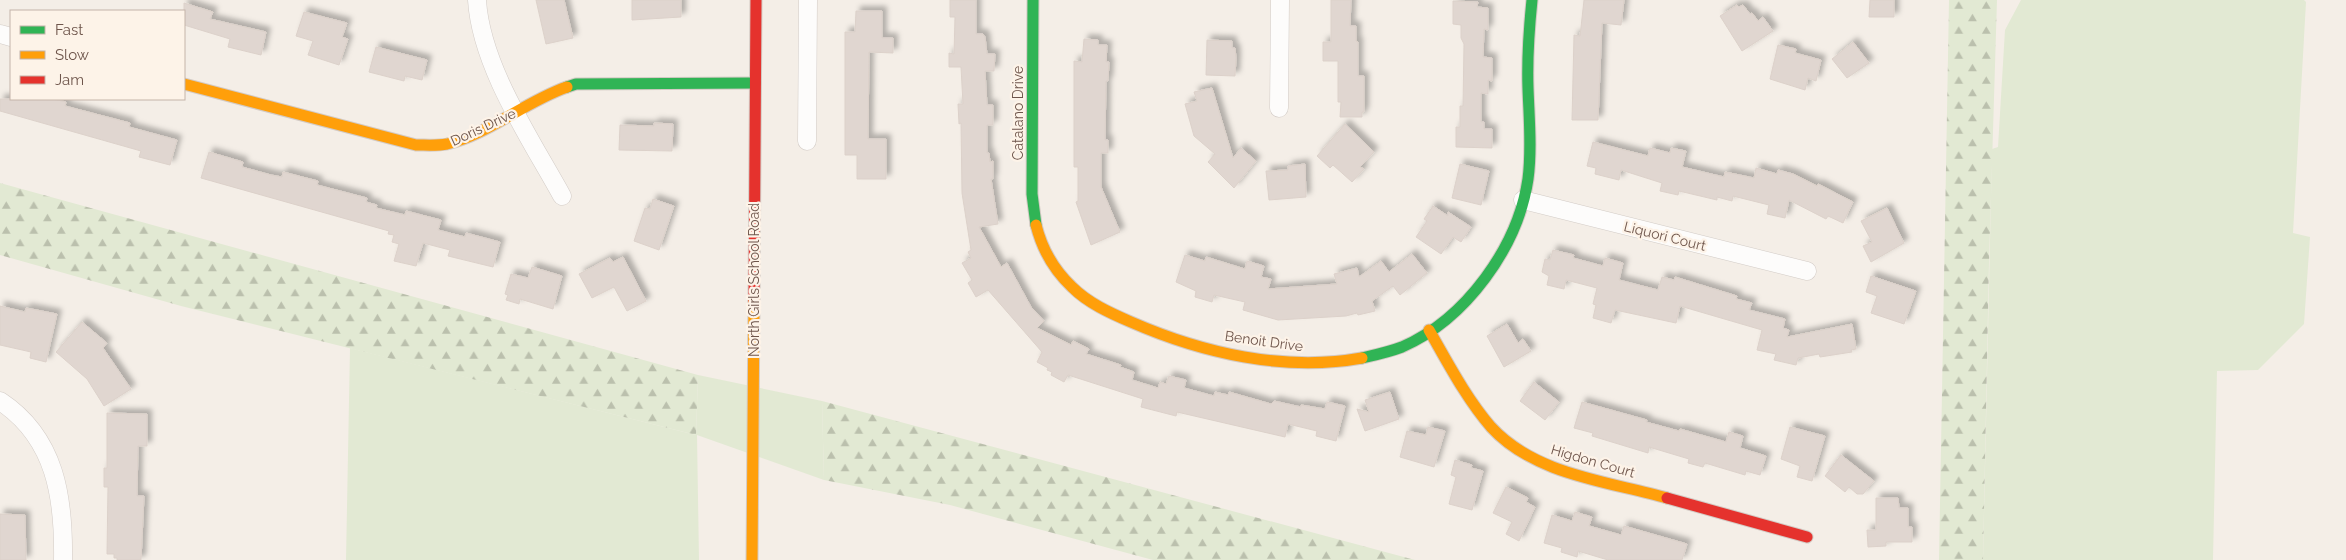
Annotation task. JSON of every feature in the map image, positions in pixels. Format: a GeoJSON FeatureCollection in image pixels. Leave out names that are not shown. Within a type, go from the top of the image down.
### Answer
{"type":"FeatureCollection","features":[{"type":"Feature","properties":{"kind":"street"},"geometry":{"type":"LineString","coordinates":[[477,0],[480,28],[486,50],[516,112],[562,196]]}},
{"type":"Feature","properties":{"kind":"street","name":"North Girls School Road"},"geometry":{"type":"LineString","coordinates":[[752,560],[756,0]]}},
{"type":"Feature","properties":{"kind":"street"},"geometry":{"type":"LineString","coordinates":[[807,141],[808,0]]}},
{"type":"Feature","properties":{"kind":"street","name":"Catalano Drive"},"geometry":{"type":"LineString","coordinates":[[1033,0],[1033,196],[1036,226]]}},
{"type":"Feature","properties":{"kind":"street"},"geometry":{"type":"LineString","coordinates":[[1279,108],[1280,0]]}},
{"type":"Feature","properties":{"kind":"street","name":"Benoit Drive"},"geometry":{"type":"LineString","coordinates":[[1036,226],[1044,250],[1056,270],[1083,298],[1154,332],[1200,347],[1288,362],[1331,362],[1382,354],[1413,340],[1458,308],[1487,276],[1509,240],[1523,200],[1531,149],[1528,53],[1532,0]]}},
{"type":"Feature","properties":{"kind":"street","name":"Doris Drive"},"geometry":{"type":"LineString","coordinates":[[185,84],[416,145],[446,144],[468,137],[544,95],[576,84],[755,83]]}},
{"type":"Feature","properties":{"kind":"street","name":"Liquori Court"},"geometry":{"type":"LineString","coordinates":[[1523,200],[1807,271]]}},
{"type":"Feature","properties":{"kind":"street","name":"Higdon Court"},"geometry":{"type":"LineString","coordinates":[[1429,330],[1484,418],[1509,443],[1531,457],[1562,469],[1807,537]]}},
{"type":"Feature","properties":{"kind":"street"},"geometry":{"type":"LineString","coordinates":[[0,400],[18,415],[40,444],[59,488],[63,513],[64,560]]}},
{"type":"Feature","properties":{"kind":"green space"},"geometry":{"type":"Polygon","coordinates":[[[1949,0],[1997,0],[1983,560],[1939,560],[1949,0]]]}},
{"type":"Feature","properties":{"kind":"green space"},"geometry":{"type":"Polygon","coordinates":[[[2021,0],[2304,0],[2306,2],[2293,233],[2310,237],[2304,324],[2258,370],[2217,371],[2213,560],[1983,560],[1992,149],[1998,147],[2005,30],[2021,0]]]}},
{"type":"Feature","properties":{"kind":"green space"},"geometry":{"type":"Polygon","coordinates":[[[0,183],[698,375],[696,435],[181,306],[0,255],[0,183]]]}},
{"type":"Feature","properties":{"kind":"green space"},"geometry":{"type":"Polygon","coordinates":[[[350,348],[696,435],[698,375],[822,401],[824,480],[697,435],[699,560],[346,560],[350,348]]]}},
{"type":"Feature","properties":{"kind":"green space"},"geometry":{"type":"Polygon","coordinates":[[[822,401],[1415,560],[1153,560],[950,505],[824,480],[822,401]]]}},
{"type":"Feature","properties":{"kind":"building"},"geometry":{"type":"Polygon","coordinates":[[[536,0],[564,0],[573,38],[546,44],[536,0]]]}},
{"type":"Feature","properties":{"kind":"building"},"geometry":{"type":"Polygon","coordinates":[[[632,0],[681,0],[681,17],[632,20],[632,0]]]}},
{"type":"Feature","properties":{"kind":"building"},"geometry":{"type":"Polygon","coordinates":[[[950,0],[976,0],[976,34],[983,34],[985,37],[987,54],[995,54],[994,71],[985,71],[987,105],[993,105],[993,125],[987,125],[987,153],[989,153],[990,162],[993,161],[993,179],[991,179],[998,224],[979,227],[1001,267],[1007,263],[1031,307],[1044,321],[1037,328],[1071,345],[1073,341],[1089,349],[1086,354],[1121,365],[1120,367],[1134,372],[1132,380],[1158,388],[1160,382],[1166,384],[1169,376],[1186,380],[1184,388],[1214,396],[1215,392],[1228,395],[1229,392],[1271,404],[1274,401],[1301,407],[1301,405],[1325,409],[1327,402],[1345,406],[1336,441],[1316,436],[1317,431],[1288,424],[1285,437],[1177,412],[1176,416],[1141,407],[1143,399],[1068,375],[1064,382],[1051,375],[1052,372],[1047,370],[1048,368],[1037,362],[1042,352],[988,290],[976,297],[968,283],[972,280],[962,263],[971,258],[968,252],[971,250],[962,193],[961,123],[959,124],[958,104],[963,104],[961,67],[949,67],[949,53],[954,54],[955,17],[950,17],[950,0]]]}},
{"type":"Feature","properties":{"kind":"building"},"geometry":{"type":"Polygon","coordinates":[[[1331,0],[1351,0],[1350,26],[1356,26],[1358,76],[1364,76],[1364,112],[1362,112],[1362,117],[1340,117],[1341,102],[1338,102],[1338,61],[1323,61],[1323,42],[1331,42],[1331,0]]]}},
{"type":"Feature","properties":{"kind":"building"},"geometry":{"type":"Polygon","coordinates":[[[1584,0],[1624,0],[1621,25],[1602,23],[1598,120],[1572,120],[1574,35],[1580,36],[1584,0]]]}},
{"type":"Feature","properties":{"kind":"building"},"geometry":{"type":"Polygon","coordinates":[[[1870,0],[1894,0],[1894,17],[1869,17],[1870,0]]]}},
{"type":"Feature","properties":{"kind":"building"},"geometry":{"type":"Polygon","coordinates":[[[1453,1],[1478,2],[1477,7],[1488,8],[1488,30],[1484,29],[1483,57],[1492,58],[1492,81],[1488,80],[1488,94],[1481,93],[1481,122],[1484,122],[1484,129],[1492,129],[1492,148],[1456,147],[1456,127],[1460,127],[1460,106],[1463,106],[1464,44],[1461,38],[1461,25],[1453,24],[1453,1]]]}},
{"type":"Feature","properties":{"kind":"building"},"geometry":{"type":"Polygon","coordinates":[[[184,3],[213,12],[210,19],[266,32],[261,55],[228,47],[230,39],[185,25],[184,3]]]}},
{"type":"Feature","properties":{"kind":"building"},"geometry":{"type":"Polygon","coordinates":[[[1737,5],[1739,7],[1743,5],[1758,21],[1763,17],[1773,31],[1742,51],[1720,16],[1737,5]]]}},
{"type":"Feature","properties":{"kind":"building"},"geometry":{"type":"Polygon","coordinates":[[[856,11],[882,11],[882,38],[893,38],[893,53],[869,52],[868,139],[886,139],[886,179],[857,179],[857,155],[845,155],[845,32],[855,32],[856,11]]]}},
{"type":"Feature","properties":{"kind":"building"},"geometry":{"type":"Polygon","coordinates":[[[304,12],[347,23],[342,37],[348,39],[339,65],[308,55],[313,41],[296,36],[304,12]]]}},
{"type":"Feature","properties":{"kind":"building"},"geometry":{"type":"Polygon","coordinates":[[[1084,39],[1098,40],[1098,45],[1107,45],[1106,62],[1109,62],[1108,81],[1106,81],[1105,140],[1108,140],[1108,153],[1101,153],[1101,187],[1120,232],[1091,245],[1076,202],[1078,201],[1078,167],[1074,167],[1074,61],[1082,62],[1084,39]]]}},
{"type":"Feature","properties":{"kind":"building"},"geometry":{"type":"Polygon","coordinates":[[[1207,40],[1232,41],[1232,48],[1235,48],[1236,58],[1235,76],[1206,75],[1207,40]]]}},
{"type":"Feature","properties":{"kind":"building"},"geometry":{"type":"Polygon","coordinates":[[[1853,42],[1869,63],[1847,78],[1832,59],[1853,42]]]}},
{"type":"Feature","properties":{"kind":"building"},"geometry":{"type":"Polygon","coordinates":[[[1778,45],[1796,49],[1795,53],[1821,60],[1816,81],[1808,78],[1805,90],[1770,79],[1778,45]]]}},
{"type":"Feature","properties":{"kind":"building"},"geometry":{"type":"Polygon","coordinates":[[[376,47],[427,60],[422,80],[405,76],[404,81],[369,72],[376,47]]]}},
{"type":"Feature","properties":{"kind":"building"},"geometry":{"type":"Polygon","coordinates":[[[1212,88],[1233,158],[1241,148],[1256,161],[1234,188],[1208,162],[1215,154],[1194,136],[1185,104],[1197,101],[1194,92],[1212,88]]]}},
{"type":"Feature","properties":{"kind":"building"},"geometry":{"type":"Polygon","coordinates":[[[0,99],[57,100],[66,102],[65,106],[130,123],[129,127],[177,140],[170,165],[139,157],[141,151],[0,111],[0,99]]]}},
{"type":"Feature","properties":{"kind":"building"},"geometry":{"type":"Polygon","coordinates":[[[654,123],[673,124],[672,151],[619,150],[620,125],[654,126],[654,123]]]}},
{"type":"Feature","properties":{"kind":"building"},"geometry":{"type":"Polygon","coordinates":[[[1345,124],[1374,152],[1360,167],[1364,169],[1352,182],[1333,165],[1330,168],[1317,156],[1345,124]]]}},
{"type":"Feature","properties":{"kind":"building"},"geometry":{"type":"Polygon","coordinates":[[[1593,142],[1648,156],[1650,148],[1670,153],[1671,148],[1686,151],[1682,167],[1724,177],[1725,172],[1754,178],[1756,168],[1777,174],[1778,170],[1793,174],[1817,186],[1818,184],[1853,202],[1843,223],[1828,216],[1826,219],[1789,200],[1785,218],[1767,214],[1769,205],[1733,196],[1732,201],[1717,197],[1717,200],[1679,191],[1678,195],[1660,191],[1662,183],[1621,170],[1619,180],[1595,174],[1596,168],[1587,166],[1593,142]]]}},
{"type":"Feature","properties":{"kind":"building"},"geometry":{"type":"Polygon","coordinates":[[[209,152],[243,162],[242,167],[271,175],[282,177],[283,172],[318,181],[317,185],[367,198],[366,202],[377,205],[376,208],[405,215],[406,211],[441,220],[438,230],[465,237],[466,233],[500,242],[493,267],[448,256],[450,250],[423,243],[416,266],[394,261],[399,244],[392,242],[394,235],[388,234],[389,231],[201,178],[209,152]]]}},
{"type":"Feature","properties":{"kind":"building"},"geometry":{"type":"Polygon","coordinates":[[[1305,164],[1306,197],[1269,200],[1266,171],[1288,170],[1288,166],[1305,164]]]}},
{"type":"Feature","properties":{"kind":"building"},"geometry":{"type":"Polygon","coordinates":[[[1460,164],[1489,171],[1481,205],[1452,198],[1460,164]]]}},
{"type":"Feature","properties":{"kind":"building"},"geometry":{"type":"Polygon","coordinates":[[[653,199],[674,206],[659,250],[634,241],[645,208],[650,209],[653,199]]]}},
{"type":"Feature","properties":{"kind":"building"},"geometry":{"type":"Polygon","coordinates":[[[1433,206],[1448,216],[1448,212],[1471,227],[1461,242],[1453,237],[1441,254],[1416,237],[1427,221],[1424,219],[1433,206]]]}},
{"type":"Feature","properties":{"kind":"building"},"geometry":{"type":"Polygon","coordinates":[[[1887,208],[1904,243],[1871,262],[1863,246],[1872,242],[1861,221],[1887,208]]]}},
{"type":"Feature","properties":{"kind":"building"},"geometry":{"type":"Polygon","coordinates":[[[1553,250],[1574,255],[1573,258],[1603,266],[1605,258],[1623,263],[1619,280],[1658,290],[1662,277],[1674,280],[1675,277],[1737,296],[1736,299],[1752,303],[1749,310],[1785,319],[1783,328],[1789,330],[1787,337],[1852,324],[1856,349],[1851,350],[1852,352],[1820,357],[1819,354],[1798,358],[1796,365],[1774,360],[1776,354],[1757,350],[1762,330],[1680,306],[1676,323],[1615,310],[1611,323],[1593,318],[1596,305],[1593,304],[1597,288],[1566,280],[1564,289],[1547,285],[1549,276],[1542,272],[1545,259],[1550,260],[1553,250]]]}},
{"type":"Feature","properties":{"kind":"building"},"geometry":{"type":"Polygon","coordinates":[[[1412,254],[1427,273],[1400,295],[1393,286],[1372,301],[1375,311],[1358,315],[1357,313],[1346,316],[1278,320],[1243,310],[1245,302],[1214,295],[1212,302],[1195,297],[1196,291],[1176,282],[1185,255],[1205,261],[1206,257],[1245,269],[1247,261],[1264,266],[1261,277],[1271,279],[1268,289],[1337,284],[1334,274],[1357,268],[1359,277],[1381,261],[1389,272],[1412,254]]]}},
{"type":"Feature","properties":{"kind":"building"},"geometry":{"type":"Polygon","coordinates":[[[623,257],[646,301],[627,311],[614,287],[592,298],[579,274],[610,258],[613,262],[623,257]]]}},
{"type":"Feature","properties":{"kind":"building"},"geometry":{"type":"Polygon","coordinates":[[[532,267],[562,276],[553,309],[520,299],[519,304],[506,300],[508,295],[505,294],[511,274],[528,278],[532,267]]]}},
{"type":"Feature","properties":{"kind":"building"},"geometry":{"type":"Polygon","coordinates":[[[1871,276],[1916,291],[1904,324],[1871,313],[1877,296],[1866,292],[1871,276]]]}},
{"type":"Feature","properties":{"kind":"building"},"geometry":{"type":"Polygon","coordinates":[[[0,306],[25,312],[26,308],[57,314],[46,362],[30,358],[31,352],[0,345],[0,306]]]}},
{"type":"Feature","properties":{"kind":"building"},"geometry":{"type":"Polygon","coordinates":[[[82,322],[107,343],[103,348],[131,389],[104,406],[87,379],[56,352],[82,322]]]}},
{"type":"Feature","properties":{"kind":"building"},"geometry":{"type":"Polygon","coordinates":[[[1507,324],[1518,343],[1523,339],[1531,351],[1504,367],[1487,336],[1507,324]]]}},
{"type":"Feature","properties":{"kind":"building"},"geometry":{"type":"Polygon","coordinates":[[[1534,382],[1559,402],[1545,420],[1520,401],[1534,382]]]}},
{"type":"Feature","properties":{"kind":"building"},"geometry":{"type":"Polygon","coordinates":[[[1390,392],[1399,419],[1365,431],[1357,409],[1369,412],[1365,400],[1390,392]]]}},
{"type":"Feature","properties":{"kind":"building"},"geometry":{"type":"Polygon","coordinates":[[[1582,402],[1647,420],[1646,422],[1726,442],[1729,432],[1743,436],[1740,448],[1766,456],[1760,475],[1746,471],[1745,475],[1705,463],[1703,467],[1688,463],[1689,459],[1649,447],[1648,453],[1592,436],[1593,433],[1574,428],[1582,402]]]}},
{"type":"Feature","properties":{"kind":"building"},"geometry":{"type":"Polygon","coordinates":[[[107,413],[147,414],[147,446],[138,446],[137,496],[144,496],[141,560],[117,560],[117,558],[114,558],[114,554],[107,554],[108,487],[104,487],[104,468],[107,468],[107,413]]]}},
{"type":"Feature","properties":{"kind":"building"},"geometry":{"type":"Polygon","coordinates":[[[1428,427],[1445,431],[1434,467],[1400,457],[1407,431],[1426,435],[1428,427]]]}},
{"type":"Feature","properties":{"kind":"building"},"geometry":{"type":"Polygon","coordinates":[[[1790,427],[1825,436],[1812,481],[1797,477],[1800,466],[1781,459],[1790,427]]]}},
{"type":"Feature","properties":{"kind":"building"},"geometry":{"type":"Polygon","coordinates":[[[1841,455],[1874,481],[1863,494],[1857,494],[1849,487],[1845,492],[1825,476],[1841,455]]]}},
{"type":"Feature","properties":{"kind":"building"},"geometry":{"type":"Polygon","coordinates":[[[1455,460],[1472,465],[1471,468],[1483,471],[1472,510],[1449,504],[1456,477],[1451,475],[1455,460]]]}},
{"type":"Feature","properties":{"kind":"building"},"geometry":{"type":"Polygon","coordinates":[[[1506,487],[1528,498],[1526,502],[1535,507],[1519,541],[1506,534],[1512,522],[1493,513],[1506,487]]]}},
{"type":"Feature","properties":{"kind":"building"},"geometry":{"type":"Polygon","coordinates":[[[1876,498],[1898,498],[1899,508],[1908,508],[1908,527],[1912,527],[1912,542],[1886,542],[1886,546],[1868,547],[1867,530],[1876,530],[1876,498]]]}},
{"type":"Feature","properties":{"kind":"building"},"geometry":{"type":"Polygon","coordinates":[[[1575,512],[1592,517],[1589,526],[1621,535],[1624,526],[1687,544],[1682,560],[1608,560],[1578,551],[1577,557],[1561,552],[1562,548],[1544,543],[1552,515],[1572,521],[1575,512]]]}},
{"type":"Feature","properties":{"kind":"building"},"geometry":{"type":"Polygon","coordinates":[[[0,514],[25,515],[26,560],[0,560],[0,514]]]}},
{"type":"Feature","properties":{"kind":"traffic: fast"},"geometry":{"type":"LineString","coordinates":[[1033,0],[1032,194],[1036,225]]}},
{"type":"Feature","properties":{"kind":"traffic: fast"},"geometry":{"type":"LineString","coordinates":[[1362,358],[1402,347],[1425,335],[1447,318],[1485,278],[1501,255],[1513,230],[1522,205],[1528,179],[1530,156],[1528,66],[1532,0]]}},
{"type":"Feature","properties":{"kind":"traffic: fast"},"geometry":{"type":"LineString","coordinates":[[567,87],[576,84],[755,83]]}},
{"type":"Feature","properties":{"kind":"traffic: slow"},"geometry":{"type":"LineString","coordinates":[[185,84],[416,145],[439,145],[462,140],[567,87]]}},
{"type":"Feature","properties":{"kind":"traffic: slow"},"geometry":{"type":"LineString","coordinates":[[1036,225],[1050,259],[1060,274],[1078,293],[1092,303],[1131,322],[1186,343],[1244,357],[1303,363],[1333,362],[1362,358]]}},
{"type":"Feature","properties":{"kind":"traffic: slow"},"geometry":{"type":"LineString","coordinates":[[752,560],[754,301]]}},
{"type":"Feature","properties":{"kind":"traffic: slow"},"geometry":{"type":"LineString","coordinates":[[1429,330],[1473,404],[1491,427],[1509,443],[1529,456],[1550,466],[1597,481],[1667,498]]}},
{"type":"Feature","properties":{"kind":"traffic: jam"},"geometry":{"type":"LineString","coordinates":[[754,301],[756,0]]}},
{"type":"Feature","properties":{"kind":"traffic: jam"},"geometry":{"type":"LineString","coordinates":[[1667,498],[1807,537]]}}]}
